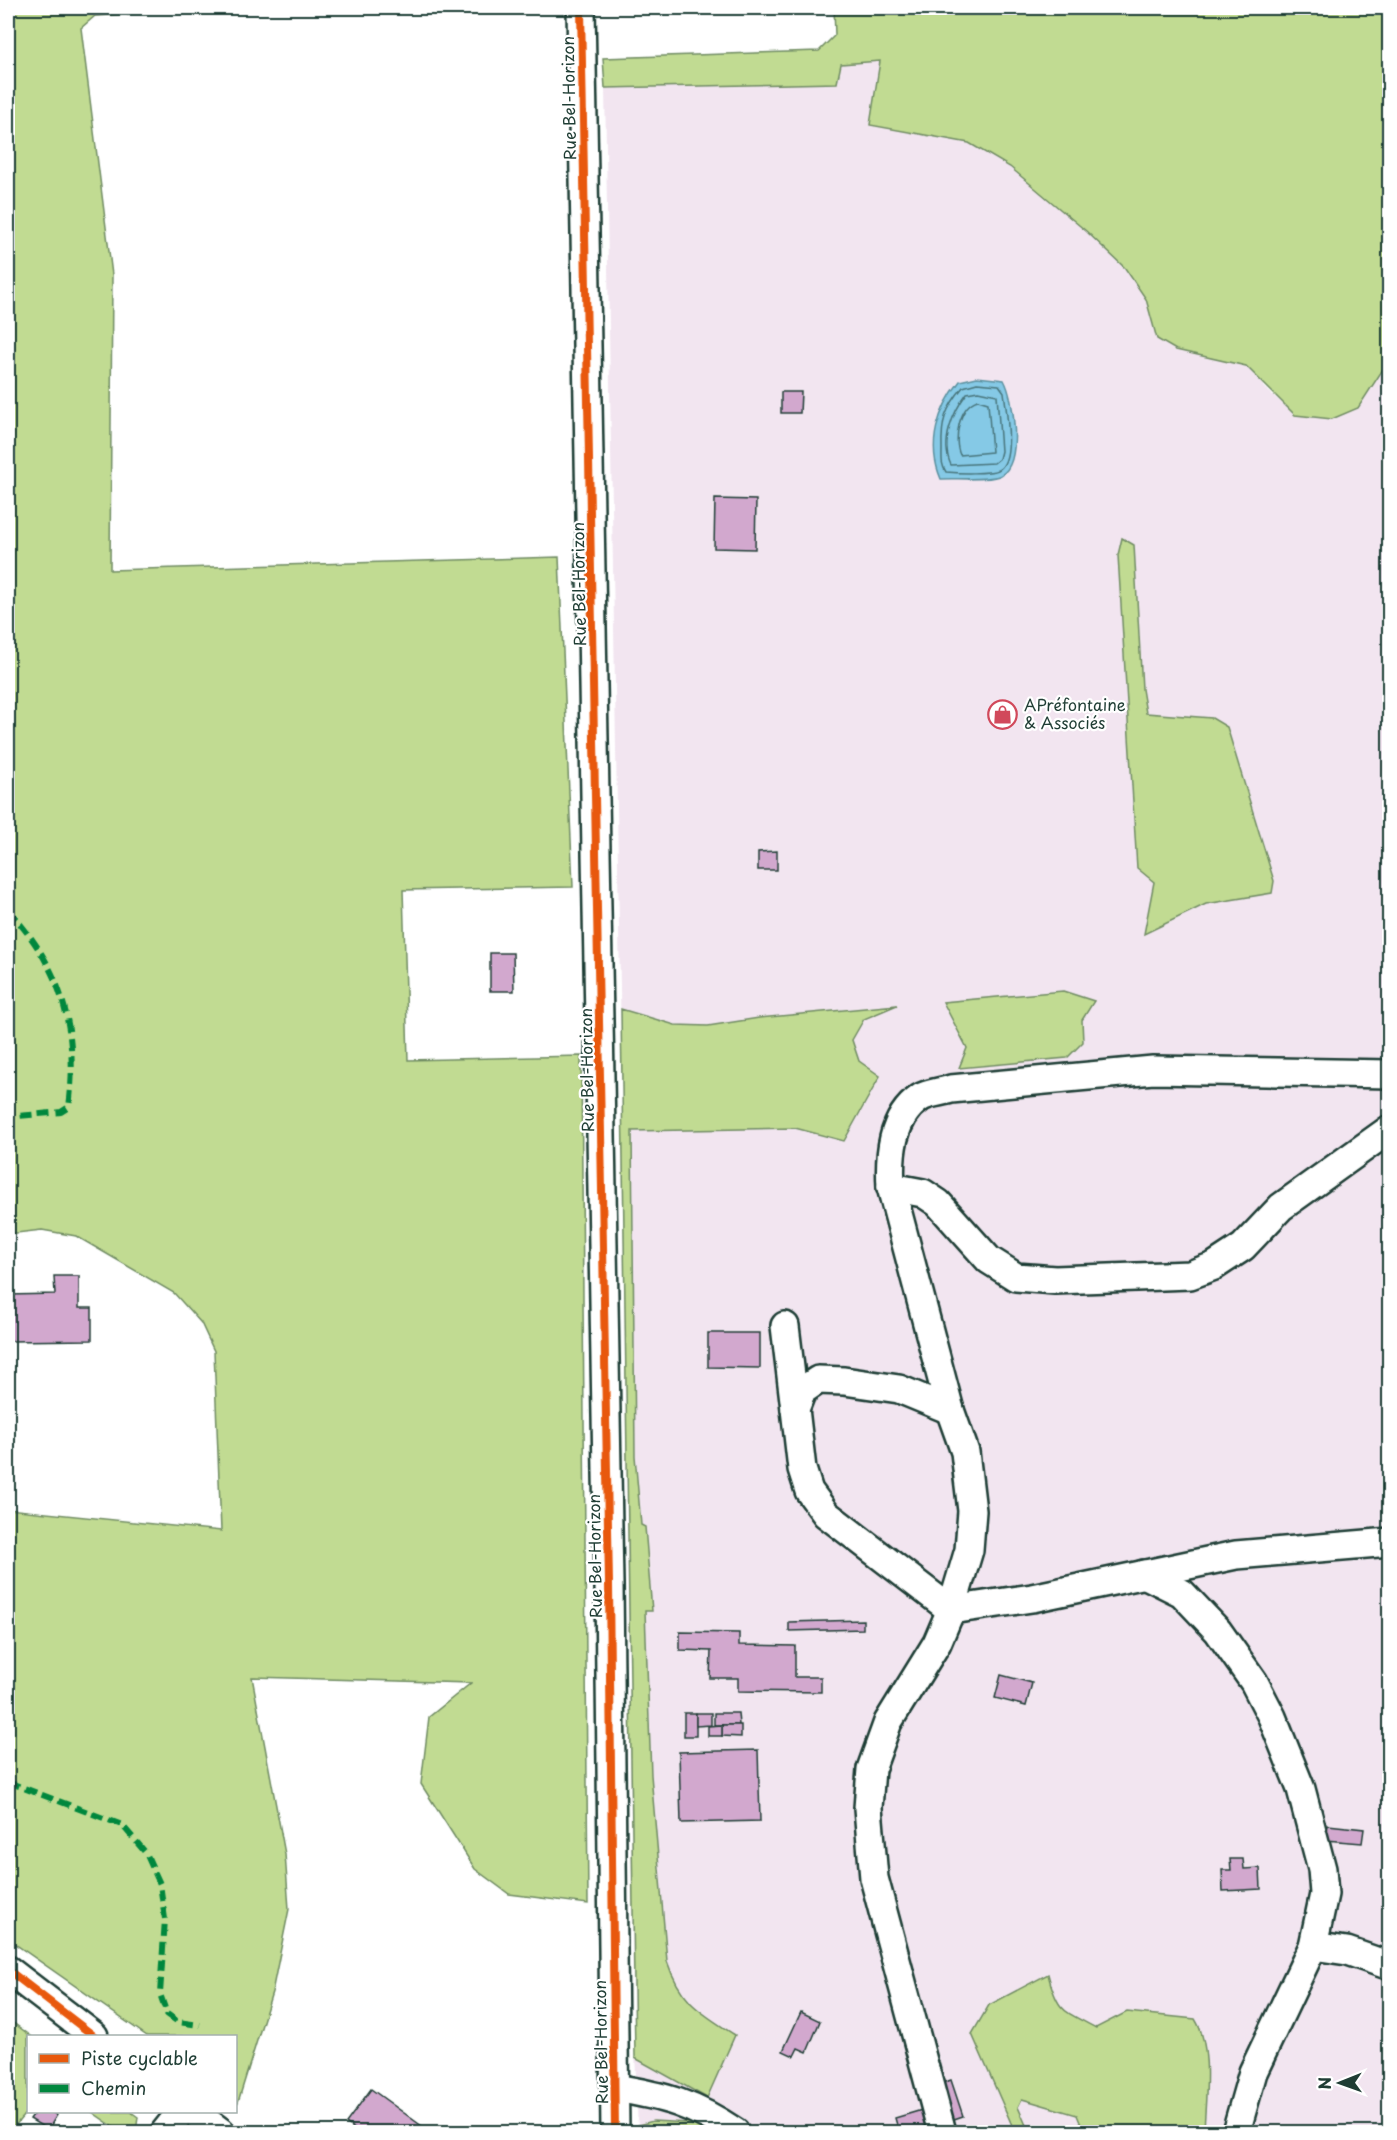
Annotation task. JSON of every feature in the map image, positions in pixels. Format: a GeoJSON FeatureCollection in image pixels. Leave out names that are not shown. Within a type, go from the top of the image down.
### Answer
{"type":"FeatureCollection","features":[{"type":"Feature","properties":{"kind":"street","name":"Rue Bel-Horizon"},"geometry":{"type":"LineString","coordinates":[[581,8],[608,1525],[615,2133]]}},
{"type":"Feature","properties":{"kind":"street"},"geometry":{"type":"LineString","coordinates":[[942,2133],[874,1878],[868,1808],[871,1769],[888,1722],[938,1643],[951,1610],[969,1550],[972,1510],[965,1452],[950,1410],[891,1187],[889,1157],[900,1119],[921,1097],[951,1089],[1153,1071],[1383,1079]]}},
{"type":"Feature","properties":{"kind":"street"},"geometry":{"type":"LineString","coordinates":[[891,1187],[922,1193],[938,1203],[989,1260],[1016,1277],[1055,1280],[1190,1275],[1214,1266],[1243,1247],[1281,1207],[1389,1129]]}},
{"type":"Feature","properties":{"kind":"street"},"geometry":{"type":"LineString","coordinates":[[785,1326],[802,1469],[809,1491],[826,1514],[951,1610],[1032,1598],[1236,1555],[1389,1542]]}},
{"type":"Feature","properties":{"kind":"street"},"geometry":{"type":"LineString","coordinates":[[795,1409],[802,1391],[818,1380],[844,1381],[899,1389],[950,1410]]}},
{"type":"Feature","properties":{"kind":"street"},"geometry":{"type":"LineString","coordinates":[[1144,1574],[1182,1593],[1218,1631],[1254,1682],[1272,1717],[1301,1789],[1322,1869],[1323,1894],[1320,1919],[1312,1946],[1253,2072],[1236,2133]]}},
{"type":"Feature","properties":{"kind":"street"},"geometry":{"type":"LineString","coordinates":[[1312,1946],[1347,1951],[1389,1966]]}},
{"type":"Feature","properties":{"kind":"street"},"geometry":{"type":"LineString","coordinates":[[8,1970],[91,2035]]}},
{"type":"Feature","properties":{"kind":"street"},"geometry":{"type":"LineString","coordinates":[[615,2088],[658,2096],[707,2113],[735,2133]]}},
{"type":"Feature","properties":{"kind":"street"},"geometry":{"type":"LineString","coordinates":[[165,2133],[180,2113]]}},
{"type":"Feature","properties":{"kind":"street"},"geometry":{"type":"LineString","coordinates":[[195,2113],[221,2133]]}},
{"type":"Feature","properties":{"kind":"shaded area"},"geometry":{"type":"Polygon","coordinates":[[[881,61],[870,125],[969,143],[1010,167],[1086,231],[1125,268],[1146,299],[1157,339],[1176,350],[1246,366],[1266,389],[1295,415],[1332,419],[1358,408],[1389,360],[1389,2132],[638,2132],[633,1996],[621,1048],[605,88],[837,83],[841,64],[881,61]]]}},
{"type":"Feature","properties":{"kind":"green space"},"geometry":{"type":"Polygon","coordinates":[[[8,8],[186,8],[187,10],[95,16],[81,28],[112,275],[110,570],[559,557],[573,887],[403,890],[408,1060],[581,1056],[588,1904],[509,1894],[475,1869],[421,1784],[429,1717],[471,1683],[252,1677],[285,1854],[289,1909],[272,1992],[238,2102],[237,2035],[146,2035],[8,1939],[8,1509],[221,1531],[214,1351],[201,1323],[174,1293],[76,1236],[42,1230],[8,1234],[8,8]]]}},
{"type":"Feature","properties":{"kind":"green space"},"geometry":{"type":"Polygon","coordinates":[[[834,8],[1389,8],[1389,360],[1358,408],[1332,419],[1295,415],[1246,366],[1176,350],[1157,339],[1146,299],[1125,268],[1086,231],[1010,167],[969,143],[870,125],[880,61],[841,64],[837,83],[605,88],[603,58],[819,51],[835,35],[834,8]]]}},
{"type":"Feature","properties":{"kind":"green space"},"geometry":{"type":"Polygon","coordinates":[[[1122,538],[1134,545],[1142,689],[1146,713],[1212,718],[1227,727],[1274,881],[1272,893],[1206,904],[1144,934],[1154,882],[1137,868],[1118,555],[1122,538]]]}},
{"type":"Feature","properties":{"kind":"green space"},"geometry":{"type":"Polygon","coordinates":[[[1063,991],[1094,1001],[1082,1020],[1083,1042],[1067,1058],[959,1068],[967,1048],[943,1002],[1063,991]]]}},
{"type":"Feature","properties":{"kind":"green space"},"geometry":{"type":"Polygon","coordinates":[[[897,1005],[864,1019],[852,1040],[859,1061],[880,1076],[844,1141],[795,1128],[632,1131],[635,1456],[641,1525],[645,1527],[652,1611],[645,1611],[651,1775],[667,1961],[685,1997],[702,2013],[735,2035],[707,2098],[635,2058],[621,1009],[675,1025],[708,1026],[759,1018],[897,1005]]]}},
{"type":"Feature","properties":{"kind":"green space"},"geometry":{"type":"Polygon","coordinates":[[[1048,1974],[1055,1996],[1063,2009],[1096,2028],[1127,2012],[1195,2019],[1201,2031],[1206,2059],[1204,2132],[1084,2132],[1077,2115],[1022,2099],[1018,2107],[1029,2132],[1015,2132],[972,2034],[989,2005],[1048,1974]]]}},
{"type":"Feature","properties":{"kind":"green space"},"geometry":{"type":"Polygon","coordinates":[[[8,2019],[30,2035],[27,2035],[27,2111],[8,2132],[8,2019]]]}},
{"type":"Feature","properties":{"kind":"green space"},"geometry":{"type":"Polygon","coordinates":[[[93,2113],[132,2113],[138,2117],[136,2132],[121,2132],[93,2113]]]}},
{"type":"Feature","properties":{"kind":"green space"},"geometry":{"type":"Polygon","coordinates":[[[653,2121],[690,2123],[714,2132],[638,2132],[638,2125],[653,2121]]]}},
{"type":"Feature","properties":{"kind":"water"},"geometry":{"type":"Polygon","coordinates":[[[977,377],[1004,380],[1008,389],[1014,430],[1012,458],[1008,468],[996,477],[941,479],[935,453],[940,415],[960,381],[977,377]]]}},
{"type":"Feature","properties":{"kind":"building"},"geometry":{"type":"Polygon","coordinates":[[[781,392],[801,392],[800,413],[781,413],[781,392]]]}},
{"type":"Feature","properties":{"kind":"building"},"geometry":{"type":"Polygon","coordinates":[[[715,499],[756,500],[755,549],[714,548],[715,499]]]}},
{"type":"Feature","properties":{"kind":"building"},"geometry":{"type":"Polygon","coordinates":[[[777,851],[777,870],[758,870],[758,852],[777,851]]]}},
{"type":"Feature","properties":{"kind":"building"},"geometry":{"type":"Polygon","coordinates":[[[490,953],[513,953],[514,991],[490,991],[490,953]]]}},
{"type":"Feature","properties":{"kind":"building"},"geometry":{"type":"Polygon","coordinates":[[[54,1276],[79,1276],[79,1308],[92,1308],[92,1340],[8,1341],[8,1295],[55,1294],[54,1276]]]}},
{"type":"Feature","properties":{"kind":"building"},"geometry":{"type":"Polygon","coordinates":[[[708,1333],[760,1333],[760,1368],[708,1367],[708,1333]]]}},
{"type":"Feature","properties":{"kind":"building"},"geometry":{"type":"Polygon","coordinates":[[[863,1620],[863,1629],[789,1631],[789,1622],[863,1620]]]}},
{"type":"Feature","properties":{"kind":"building"},"geometry":{"type":"Polygon","coordinates":[[[680,1632],[739,1633],[739,1645],[795,1646],[795,1677],[821,1677],[821,1692],[738,1691],[738,1678],[710,1678],[711,1651],[680,1650],[680,1632]]]}},
{"type":"Feature","properties":{"kind":"building"},"geometry":{"type":"Polygon","coordinates":[[[1001,1675],[1032,1683],[1026,1706],[995,1698],[1001,1675]]]}},
{"type":"Feature","properties":{"kind":"building"},"geometry":{"type":"Polygon","coordinates":[[[684,1713],[696,1713],[696,1736],[684,1736],[684,1713]]]}},
{"type":"Feature","properties":{"kind":"building"},"geometry":{"type":"Polygon","coordinates":[[[696,1713],[711,1713],[711,1725],[696,1726],[696,1713]]]}},
{"type":"Feature","properties":{"kind":"building"},"geometry":{"type":"Polygon","coordinates":[[[714,1713],[738,1713],[739,1725],[714,1725],[714,1713]]]}},
{"type":"Feature","properties":{"kind":"building"},"geometry":{"type":"Polygon","coordinates":[[[722,1725],[741,1725],[741,1737],[722,1736],[722,1725]]]}},
{"type":"Feature","properties":{"kind":"building"},"geometry":{"type":"Polygon","coordinates":[[[722,1725],[722,1736],[708,1736],[708,1726],[722,1725]]]}},
{"type":"Feature","properties":{"kind":"building"},"geometry":{"type":"Polygon","coordinates":[[[758,1750],[760,1821],[681,1823],[679,1752],[758,1750]]]}},
{"type":"Feature","properties":{"kind":"building"},"geometry":{"type":"Polygon","coordinates":[[[1328,1825],[1364,1829],[1362,1843],[1326,1840],[1328,1825]]]}},
{"type":"Feature","properties":{"kind":"building"},"geometry":{"type":"Polygon","coordinates":[[[1230,1859],[1243,1859],[1244,1869],[1260,1868],[1261,1889],[1223,1891],[1222,1870],[1231,1870],[1230,1859]]]}},
{"type":"Feature","properties":{"kind":"building"},"geometry":{"type":"Polygon","coordinates":[[[801,2012],[820,2021],[807,2052],[798,2048],[794,2056],[783,2051],[801,2012]]]}},
{"type":"Feature","properties":{"kind":"building"},"geometry":{"type":"Polygon","coordinates":[[[951,2080],[963,2116],[951,2120],[939,2084],[951,2080]]]}},
{"type":"Feature","properties":{"kind":"building"},"geometry":{"type":"Polygon","coordinates":[[[371,2089],[430,2132],[359,2132],[346,2123],[371,2089]]]}},
{"type":"Feature","properties":{"kind":"building"},"geometry":{"type":"Polygon","coordinates":[[[922,2110],[929,2132],[899,2132],[895,2118],[922,2110]]]}},
{"type":"Feature","properties":{"kind":"building"},"geometry":{"type":"Polygon","coordinates":[[[34,2113],[57,2115],[48,2130],[30,2119],[34,2113]]]}},
{"type":"Feature","properties":{"kind":"marked path"},"geometry":{"type":"LineString","coordinates":[[8,910],[27,932],[54,977],[63,1001],[71,1051],[69,1107],[61,1112],[8,1117]]}},
{"type":"Feature","properties":{"kind":"marked path"},"geometry":{"type":"LineString","coordinates":[[8,1782],[122,1825],[146,1853],[160,1884],[165,1919],[160,1994],[167,2014],[178,2022],[200,2025]]}},
{"type":"Feature","properties":{"kind":"cycle path"},"geometry":{"type":"LineString","coordinates":[[581,8],[609,1584],[615,2132]]}},
{"type":"Feature","properties":{"kind":"cycle path"},"geometry":{"type":"LineString","coordinates":[[8,1970],[93,2035]]}},
{"type":"Feature","properties":{"kind":"place","name":"APréfontaine & Associés"},"geometry":{"type":"Point","coordinates":[1003,714]}}]}
